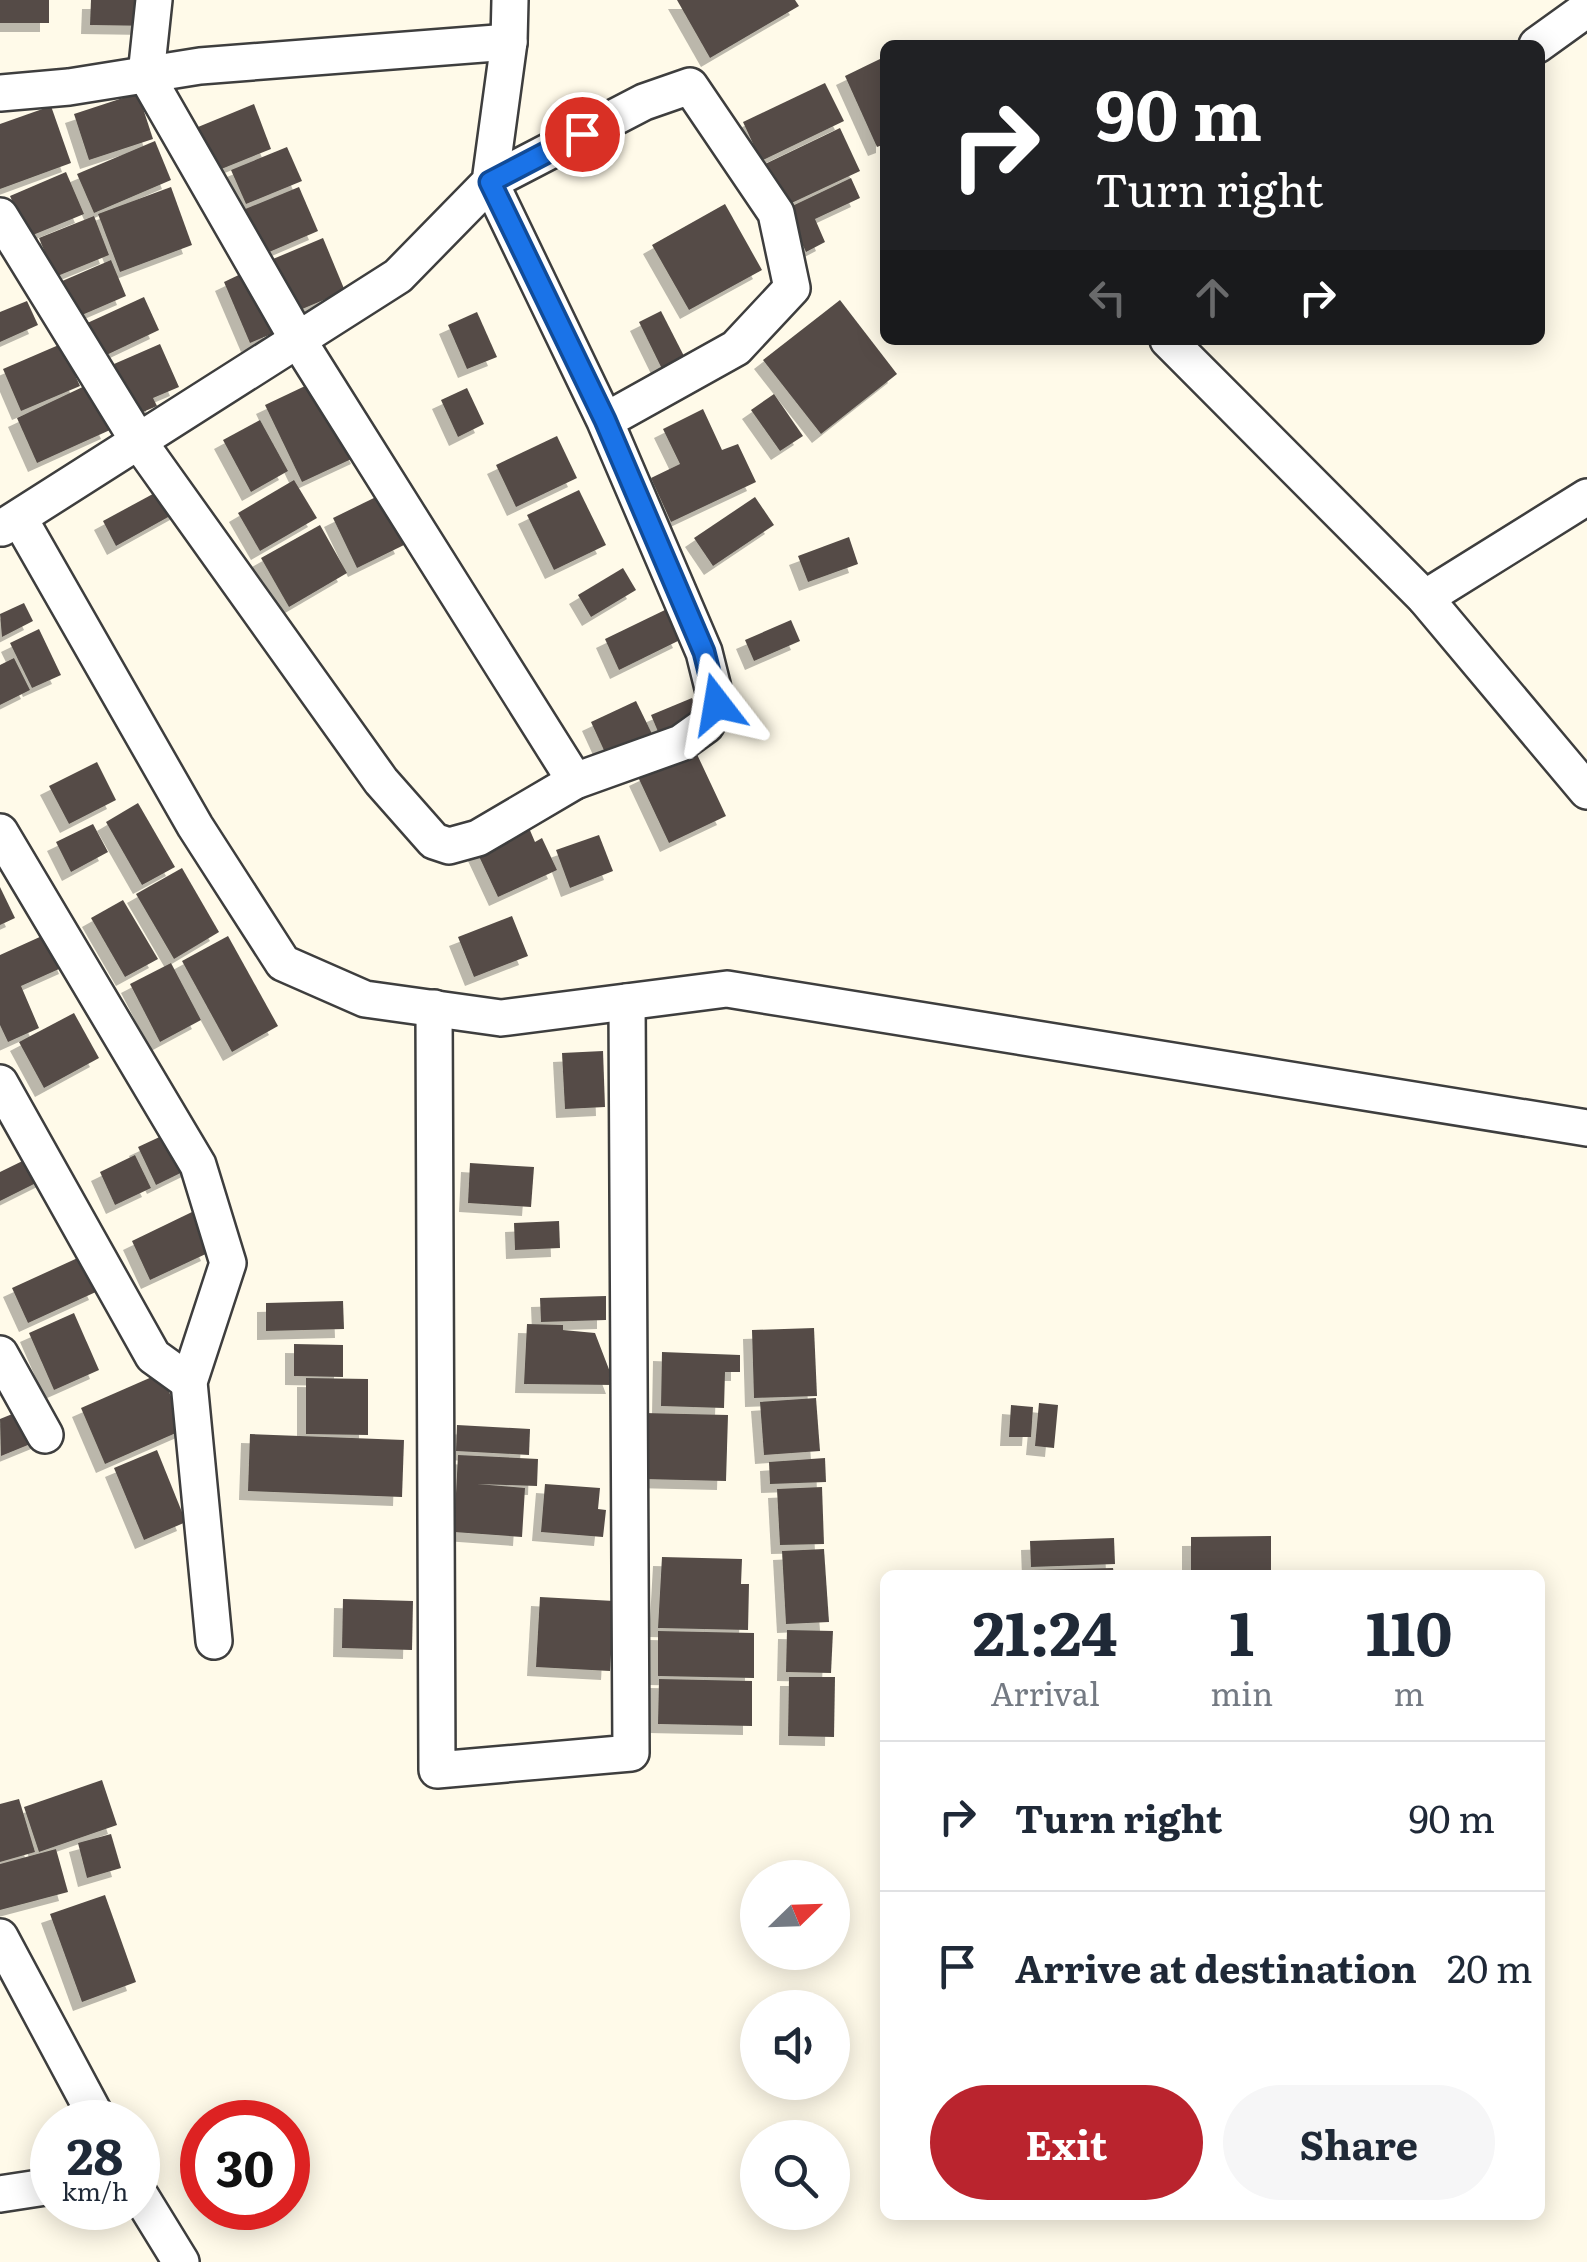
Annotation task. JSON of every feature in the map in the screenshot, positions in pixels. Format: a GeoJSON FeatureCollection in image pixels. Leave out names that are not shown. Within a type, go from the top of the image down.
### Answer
{"type":"FeatureCollection","features":[{"type":"Feature","properties":{"kind":"street"},"geometry":{"type":"LineString","coordinates":[[154,0],[146,75],[298,340],[575,781]]}},
{"type":"Feature","properties":{"kind":"street"},"geometry":{"type":"LineString","coordinates":[[0,216],[139,442],[380,781],[434,840],[449,846],[478,838],[575,781],[681,743],[706,725],[717,704],[704,652],[605,420],[490,182],[509,42],[510,0]]}},
{"type":"Feature","properties":{"kind":"street"},"geometry":{"type":"LineString","coordinates":[[1544,40],[1587,10]]}},
{"type":"Feature","properties":{"kind":"street"},"geometry":{"type":"LineString","coordinates":[[0,94],[200,66],[509,42]]}},
{"type":"Feature","properties":{"kind":"street"},"geometry":{"type":"LineString","coordinates":[[605,420],[736,348],[792,288],[776,213],[690,86],[644,102],[490,182],[398,276],[10,524],[283,964],[365,998],[501,1018],[727,989],[1587,1128]]}},
{"type":"Feature","properties":{"kind":"street"},"geometry":{"type":"LineString","coordinates":[[1173,345],[1425,598],[1587,791]]}},
{"type":"Feature","properties":{"kind":"street"},"geometry":{"type":"LineString","coordinates":[[1425,598],[1587,497]]}},
{"type":"Feature","properties":{"kind":"street"},"geometry":{"type":"LineString","coordinates":[[0,832],[198,1166],[228,1263],[189,1382],[214,1641]]}},
{"type":"Feature","properties":{"kind":"street"},"geometry":{"type":"LineString","coordinates":[[434,1008],[437,1770],[632,1753],[627,1002]]}},
{"type":"Feature","properties":{"kind":"street"},"geometry":{"type":"LineString","coordinates":[[0,1083],[153,1356],[189,1382]]}},
{"type":"Feature","properties":{"kind":"street"},"geometry":{"type":"LineString","coordinates":[[0,1354],[45,1435]]}},
{"type":"Feature","properties":{"kind":"street"},"geometry":{"type":"LineString","coordinates":[[0,1938],[86,2100]]}},
{"type":"Feature","properties":{"kind":"street"},"geometry":{"type":"LineString","coordinates":[[0,2194],[30,2189]]}},
{"type":"Feature","properties":{"kind":"street"},"geometry":{"type":"LineString","coordinates":[[160,2227],[182,2262]]}},
{"type":"Feature","properties":{"kind":"building"},"geometry":{"type":"Polygon","coordinates":[[[0,0],[49,0],[49,23],[0,23],[0,0]]]}},
{"type":"Feature","properties":{"kind":"building"},"geometry":{"type":"Polygon","coordinates":[[[91,0],[154,0],[154,26],[90,25],[91,0]]]}},
{"type":"Feature","properties":{"kind":"building"},"geometry":{"type":"Polygon","coordinates":[[[677,0],[795,0],[799,6],[710,58],[677,0]]]}},
{"type":"Feature","properties":{"kind":"building"},"geometry":{"type":"Polygon","coordinates":[[[880,59],[880,146],[877,147],[845,76],[880,59]]]}},
{"type":"Feature","properties":{"kind":"building"},"geometry":{"type":"Polygon","coordinates":[[[825,83],[844,121],[761,161],[743,122],[825,83]]]}},
{"type":"Feature","properties":{"kind":"building"},"geometry":{"type":"Polygon","coordinates":[[[138,93],[153,139],[89,160],[74,114],[138,93]]]}},
{"type":"Feature","properties":{"kind":"building"},"geometry":{"type":"Polygon","coordinates":[[[254,104],[271,149],[199,178],[181,134],[254,104]]]}},
{"type":"Feature","properties":{"kind":"building"},"geometry":{"type":"Polygon","coordinates":[[[51,106],[71,163],[0,189],[0,124],[51,106]]]}},
{"type":"Feature","properties":{"kind":"building"},"geometry":{"type":"Polygon","coordinates":[[[840,128],[860,171],[783,207],[763,165],[840,128]]]}},
{"type":"Feature","properties":{"kind":"building"},"geometry":{"type":"Polygon","coordinates":[[[155,141],[171,180],[94,213],[77,174],[155,141]]]}},
{"type":"Feature","properties":{"kind":"building"},"geometry":{"type":"Polygon","coordinates":[[[287,147],[302,181],[246,204],[231,170],[287,147]]]}},
{"type":"Feature","properties":{"kind":"building"},"geometry":{"type":"Polygon","coordinates":[[[66,172],[84,214],[28,237],[10,196],[66,172]]]}},
{"type":"Feature","properties":{"kind":"building"},"geometry":{"type":"Polygon","coordinates":[[[851,178],[860,198],[815,219],[825,242],[806,252],[786,209],[851,178]]]}},
{"type":"Feature","properties":{"kind":"building"},"geometry":{"type":"Polygon","coordinates":[[[171,187],[192,245],[120,272],[98,214],[171,187]]]}},
{"type":"Feature","properties":{"kind":"building"},"geometry":{"type":"Polygon","coordinates":[[[299,187],[318,231],[253,259],[233,214],[299,187]]]}},
{"type":"Feature","properties":{"kind":"building"},"geometry":{"type":"Polygon","coordinates":[[[725,204],[762,270],[689,310],[652,245],[725,204]]]}},
{"type":"Feature","properties":{"kind":"building"},"geometry":{"type":"Polygon","coordinates":[[[94,216],[109,255],[55,277],[39,238],[94,216]]]}},
{"type":"Feature","properties":{"kind":"building"},"geometry":{"type":"Polygon","coordinates":[[[323,238],[345,291],[276,320],[254,267],[323,238]]]}},
{"type":"Feature","properties":{"kind":"building"},"geometry":{"type":"Polygon","coordinates":[[[111,260],[126,296],[75,318],[60,282],[111,260]]]}},
{"type":"Feature","properties":{"kind":"building"},"geometry":{"type":"Polygon","coordinates":[[[247,271],[274,333],[250,343],[224,282],[247,271]]]}},
{"type":"Feature","properties":{"kind":"building"},"geometry":{"type":"Polygon","coordinates":[[[144,297],[159,330],[98,359],[83,325],[144,297]]]}},
{"type":"Feature","properties":{"kind":"building"},"geometry":{"type":"Polygon","coordinates":[[[840,300],[897,374],[821,434],[763,360],[840,300]]]}},
{"type":"Feature","properties":{"kind":"building"},"geometry":{"type":"Polygon","coordinates":[[[27,301],[38,325],[0,342],[0,312],[27,301]]]}},
{"type":"Feature","properties":{"kind":"building"},"geometry":{"type":"Polygon","coordinates":[[[661,311],[686,360],[663,371],[639,322],[661,311]]]}},
{"type":"Feature","properties":{"kind":"building"},"geometry":{"type":"Polygon","coordinates":[[[477,312],[497,357],[467,369],[448,325],[477,312]]]}},
{"type":"Feature","properties":{"kind":"building"},"geometry":{"type":"Polygon","coordinates":[[[61,344],[80,386],[21,411],[3,369],[61,344]]]}},
{"type":"Feature","properties":{"kind":"building"},"geometry":{"type":"Polygon","coordinates":[[[160,344],[179,387],[153,398],[157,406],[136,415],[114,364],[160,344]]]}},
{"type":"Feature","properties":{"kind":"building"},"geometry":{"type":"Polygon","coordinates":[[[322,378],[360,455],[302,482],[265,405],[322,378]]]}},
{"type":"Feature","properties":{"kind":"building"},"geometry":{"type":"Polygon","coordinates":[[[89,384],[110,430],[37,463],[17,418],[89,384]]]}},
{"type":"Feature","properties":{"kind":"building"},"geometry":{"type":"Polygon","coordinates":[[[467,388],[484,424],[458,437],[441,400],[467,388]]]}},
{"type":"Feature","properties":{"kind":"building"},"geometry":{"type":"Polygon","coordinates":[[[774,394],[803,436],[780,451],[751,410],[774,394]]]}},
{"type":"Feature","properties":{"kind":"building"},"geometry":{"type":"Polygon","coordinates":[[[703,409],[722,450],[738,444],[756,482],[671,522],[651,478],[680,464],[663,429],[703,409]]]}},
{"type":"Feature","properties":{"kind":"building"},"geometry":{"type":"Polygon","coordinates":[[[260,420],[288,471],[251,492],[223,440],[260,420]]]}},
{"type":"Feature","properties":{"kind":"building"},"geometry":{"type":"Polygon","coordinates":[[[557,436],[577,478],[516,507],[496,465],[557,436]]]}},
{"type":"Feature","properties":{"kind":"building"},"geometry":{"type":"Polygon","coordinates":[[[294,480],[317,518],[260,551],[238,513],[294,480]]]}},
{"type":"Feature","properties":{"kind":"building"},"geometry":{"type":"Polygon","coordinates":[[[175,482],[188,506],[116,546],[103,521],[175,482]]]}},
{"type":"Feature","properties":{"kind":"building"},"geometry":{"type":"Polygon","coordinates":[[[579,490],[606,545],[554,570],[527,515],[579,490]]]}},
{"type":"Feature","properties":{"kind":"building"},"geometry":{"type":"Polygon","coordinates":[[[380,495],[404,545],[357,568],[333,518],[380,495]]]}},
{"type":"Feature","properties":{"kind":"building"},"geometry":{"type":"Polygon","coordinates":[[[755,497],[774,525],[713,566],[694,538],[755,497]]]}},
{"type":"Feature","properties":{"kind":"building"},"geometry":{"type":"Polygon","coordinates":[[[320,525],[347,573],[289,607],[261,558],[320,525]]]}},
{"type":"Feature","properties":{"kind":"building"},"geometry":{"type":"Polygon","coordinates":[[[849,537],[858,564],[808,582],[798,556],[849,537]]]}},
{"type":"Feature","properties":{"kind":"building"},"geometry":{"type":"Polygon","coordinates":[[[623,568],[636,590],[591,617],[578,595],[623,568]]]}},
{"type":"Feature","properties":{"kind":"building"},"geometry":{"type":"Polygon","coordinates":[[[24,603],[33,621],[2,637],[0,614],[24,603]]]}},
{"type":"Feature","properties":{"kind":"building"},"geometry":{"type":"Polygon","coordinates":[[[667,609],[682,639],[619,670],[605,639],[667,609]]]}},
{"type":"Feature","properties":{"kind":"building"},"geometry":{"type":"Polygon","coordinates":[[[791,620],[800,641],[754,661],[745,640],[791,620]]]}},
{"type":"Feature","properties":{"kind":"building"},"geometry":{"type":"Polygon","coordinates":[[[39,629],[61,675],[32,688],[10,643],[39,629]]]}},
{"type":"Feature","properties":{"kind":"building"},"geometry":{"type":"Polygon","coordinates":[[[14,658],[30,690],[0,705],[0,665],[14,658]]]}},
{"type":"Feature","properties":{"kind":"building"},"geometry":{"type":"Polygon","coordinates":[[[692,698],[700,718],[659,734],[651,715],[692,698]]]}},
{"type":"Feature","properties":{"kind":"building"},"geometry":{"type":"Polygon","coordinates":[[[636,701],[654,738],[608,759],[591,722],[636,701]]]}},
{"type":"Feature","properties":{"kind":"building"},"geometry":{"type":"Polygon","coordinates":[[[695,750],[726,816],[669,843],[638,777],[695,750]]]}},
{"type":"Feature","properties":{"kind":"building"},"geometry":{"type":"Polygon","coordinates":[[[97,762],[116,800],[69,824],[49,786],[97,762]]]}},
{"type":"Feature","properties":{"kind":"building"},"geometry":{"type":"Polygon","coordinates":[[[138,803],[175,867],[142,885],[106,822],[138,803]]]}},
{"type":"Feature","properties":{"kind":"building"},"geometry":{"type":"Polygon","coordinates":[[[93,824],[108,852],[71,872],[56,842],[93,824]]]}},
{"type":"Feature","properties":{"kind":"building"},"geometry":{"type":"Polygon","coordinates":[[[529,828],[535,842],[542,838],[557,870],[498,897],[477,852],[529,828]]]}},
{"type":"Feature","properties":{"kind":"building"},"geometry":{"type":"Polygon","coordinates":[[[599,835],[613,871],[570,888],[556,850],[599,835]]]}},
{"type":"Feature","properties":{"kind":"building"},"geometry":{"type":"Polygon","coordinates":[[[182,868],[219,932],[174,959],[136,894],[182,868]]]}},
{"type":"Feature","properties":{"kind":"building"},"geometry":{"type":"Polygon","coordinates":[[[0,887],[15,918],[0,925],[0,887]]]}},
{"type":"Feature","properties":{"kind":"building"},"geometry":{"type":"Polygon","coordinates":[[[123,900],[158,959],[125,977],[91,918],[123,900]]]}},
{"type":"Feature","properties":{"kind":"building"},"geometry":{"type":"Polygon","coordinates":[[[512,916],[528,956],[474,977],[458,937],[512,916]]]}},
{"type":"Feature","properties":{"kind":"building"},"geometry":{"type":"Polygon","coordinates":[[[53,931],[68,965],[21,986],[39,1028],[8,1042],[0,1025],[0,955],[53,931]]]}},
{"type":"Feature","properties":{"kind":"building"},"geometry":{"type":"Polygon","coordinates":[[[228,936],[278,1026],[232,1052],[182,961],[228,936]]]}},
{"type":"Feature","properties":{"kind":"building"},"geometry":{"type":"Polygon","coordinates":[[[171,963],[201,1020],[160,1042],[130,984],[171,963]]]}},
{"type":"Feature","properties":{"kind":"building"},"geometry":{"type":"Polygon","coordinates":[[[74,1013],[99,1058],[44,1088],[19,1042],[74,1013]]]}},
{"type":"Feature","properties":{"kind":"building"},"geometry":{"type":"Polygon","coordinates":[[[603,1051],[605,1107],[565,1109],[562,1053],[603,1051]]]}},
{"type":"Feature","properties":{"kind":"building"},"geometry":{"type":"Polygon","coordinates":[[[181,1127],[199,1164],[156,1185],[138,1147],[181,1127]]]}},
{"type":"Feature","properties":{"kind":"building"},"geometry":{"type":"Polygon","coordinates":[[[47,1149],[58,1172],[0,1201],[0,1172],[47,1149]]]}},
{"type":"Feature","properties":{"kind":"building"},"geometry":{"type":"Polygon","coordinates":[[[135,1155],[151,1188],[115,1205],[100,1172],[135,1155]]]}},
{"type":"Feature","properties":{"kind":"building"},"geometry":{"type":"Polygon","coordinates":[[[470,1163],[534,1167],[531,1207],[468,1203],[470,1163]]]}},
{"type":"Feature","properties":{"kind":"building"},"geometry":{"type":"Polygon","coordinates":[[[192,1212],[210,1252],[150,1280],[132,1241],[192,1212]]]}},
{"type":"Feature","properties":{"kind":"building"},"geometry":{"type":"Polygon","coordinates":[[[559,1221],[560,1248],[515,1250],[514,1223],[559,1221]]]}},
{"type":"Feature","properties":{"kind":"building"},"geometry":{"type":"Polygon","coordinates":[[[82,1256],[98,1291],[28,1323],[12,1288],[82,1256]]]}},
{"type":"Feature","properties":{"kind":"building"},"geometry":{"type":"Polygon","coordinates":[[[606,1296],[606,1320],[541,1322],[540,1298],[606,1296]]]}},
{"type":"Feature","properties":{"kind":"building"},"geometry":{"type":"Polygon","coordinates":[[[343,1301],[344,1329],[266,1331],[266,1303],[343,1301]]]}},
{"type":"Feature","properties":{"kind":"building"},"geometry":{"type":"Polygon","coordinates":[[[74,1313],[99,1370],[54,1390],[29,1333],[74,1313]]]}},
{"type":"Feature","properties":{"kind":"building"},"geometry":{"type":"Polygon","coordinates":[[[527,1324],[563,1325],[563,1330],[595,1333],[615,1385],[524,1384],[527,1324]]]}},
{"type":"Feature","properties":{"kind":"building"},"geometry":{"type":"Polygon","coordinates":[[[814,1328],[817,1396],[754,1398],[752,1330],[814,1328]]]}},
{"type":"Feature","properties":{"kind":"building"},"geometry":{"type":"Polygon","coordinates":[[[294,1344],[343,1345],[343,1377],[294,1376],[294,1344]]]}},
{"type":"Feature","properties":{"kind":"building"},"geometry":{"type":"Polygon","coordinates":[[[662,1352],[740,1355],[740,1372],[725,1372],[724,1408],[661,1406],[662,1352]]]}},
{"type":"Feature","properties":{"kind":"building"},"geometry":{"type":"Polygon","coordinates":[[[161,1373],[185,1429],[105,1464],[81,1408],[161,1373]]]}},
{"type":"Feature","properties":{"kind":"building"},"geometry":{"type":"Polygon","coordinates":[[[306,1378],[368,1379],[368,1435],[306,1434],[306,1378]]]}},
{"type":"Feature","properties":{"kind":"building"},"geometry":{"type":"Polygon","coordinates":[[[816,1398],[820,1451],[764,1455],[760,1402],[816,1398]]]}},
{"type":"Feature","properties":{"kind":"building"},"geometry":{"type":"Polygon","coordinates":[[[1039,1403],[1058,1405],[1054,1448],[1035,1446],[1039,1403]]]}},
{"type":"Feature","properties":{"kind":"building"},"geometry":{"type":"Polygon","coordinates":[[[1011,1405],[1033,1407],[1031,1437],[1009,1437],[1011,1405]]]}},
{"type":"Feature","properties":{"kind":"building"},"geometry":{"type":"Polygon","coordinates":[[[32,1406],[45,1438],[1,1456],[0,1419],[32,1406]]]}},
{"type":"Feature","properties":{"kind":"building"},"geometry":{"type":"Polygon","coordinates":[[[644,1413],[728,1415],[726,1481],[643,1479],[644,1413]]]}},
{"type":"Feature","properties":{"kind":"building"},"geometry":{"type":"Polygon","coordinates":[[[457,1425],[530,1429],[529,1455],[456,1451],[457,1425]]]}},
{"type":"Feature","properties":{"kind":"building"},"geometry":{"type":"Polygon","coordinates":[[[250,1434],[404,1440],[402,1497],[248,1491],[250,1434]]]}},
{"type":"Feature","properties":{"kind":"building"},"geometry":{"type":"Polygon","coordinates":[[[157,1450],[186,1522],[144,1540],[114,1468],[157,1450]]]}},
{"type":"Feature","properties":{"kind":"building"},"geometry":{"type":"Polygon","coordinates":[[[458,1455],[538,1459],[537,1486],[477,1484],[525,1488],[522,1537],[454,1532],[458,1455]]]}},
{"type":"Feature","properties":{"kind":"building"},"geometry":{"type":"Polygon","coordinates":[[[825,1458],[826,1482],[770,1484],[769,1462],[825,1458]]]}},
{"type":"Feature","properties":{"kind":"building"},"geometry":{"type":"Polygon","coordinates":[[[545,1484],[600,1488],[598,1509],[606,1510],[603,1537],[541,1532],[545,1484]]]}},
{"type":"Feature","properties":{"kind":"building"},"geometry":{"type":"Polygon","coordinates":[[[822,1487],[824,1544],[780,1545],[777,1489],[822,1487]]]}},
{"type":"Feature","properties":{"kind":"building"},"geometry":{"type":"Polygon","coordinates":[[[1271,1536],[1271,1570],[1191,1570],[1191,1537],[1271,1536]]]}},
{"type":"Feature","properties":{"kind":"building"},"geometry":{"type":"Polygon","coordinates":[[[1114,1538],[1115,1564],[1031,1567],[1030,1541],[1114,1538]]]}},
{"type":"Feature","properties":{"kind":"building"},"geometry":{"type":"Polygon","coordinates":[[[824,1549],[829,1622],[786,1624],[782,1551],[824,1549]]]}},
{"type":"Feature","properties":{"kind":"building"},"geometry":{"type":"Polygon","coordinates":[[[662,1557],[742,1559],[741,1584],[749,1584],[748,1630],[658,1628],[662,1557]]]}},
{"type":"Feature","properties":{"kind":"building"},"geometry":{"type":"Polygon","coordinates":[[[1113,1568],[1113,1570],[1031,1570],[1113,1568]]]}},
{"type":"Feature","properties":{"kind":"building"},"geometry":{"type":"Polygon","coordinates":[[[540,1597],[614,1601],[610,1671],[536,1667],[540,1597]]]}},
{"type":"Feature","properties":{"kind":"building"},"geometry":{"type":"Polygon","coordinates":[[[343,1599],[413,1601],[412,1650],[342,1648],[343,1599]]]}},
{"type":"Feature","properties":{"kind":"building"},"geometry":{"type":"Polygon","coordinates":[[[787,1630],[833,1631],[831,1673],[786,1672],[787,1630]]]}},
{"type":"Feature","properties":{"kind":"building"},"geometry":{"type":"Polygon","coordinates":[[[658,1631],[754,1633],[754,1678],[658,1676],[658,1631]]]}},
{"type":"Feature","properties":{"kind":"building"},"geometry":{"type":"Polygon","coordinates":[[[789,1677],[835,1677],[834,1737],[788,1736],[789,1677]]]}},
{"type":"Feature","properties":{"kind":"building"},"geometry":{"type":"Polygon","coordinates":[[[659,1679],[752,1681],[752,1726],[658,1724],[659,1679]]]}},
{"type":"Feature","properties":{"kind":"building"},"geometry":{"type":"Polygon","coordinates":[[[102,1780],[117,1825],[39,1852],[24,1807],[102,1780]]]}},
{"type":"Feature","properties":{"kind":"building"},"geometry":{"type":"Polygon","coordinates":[[[19,1799],[35,1852],[0,1862],[0,1804],[19,1799]]]}},
{"type":"Feature","properties":{"kind":"building"},"geometry":{"type":"Polygon","coordinates":[[[111,1834],[121,1868],[87,1878],[78,1843],[111,1834]]]}},
{"type":"Feature","properties":{"kind":"building"},"geometry":{"type":"Polygon","coordinates":[[[56,1849],[68,1892],[0,1910],[0,1864],[56,1849]]]}},
{"type":"Feature","properties":{"kind":"building"},"geometry":{"type":"Polygon","coordinates":[[[105,1895],[136,1982],[82,2002],[50,1914],[105,1895]]]}},
{"type":"Feature","properties":{"kind":"route"},"geometry":{"type":"LineString","coordinates":[[582,134],[490,182],[605,420],[704,652],[717,704]]}}]}
